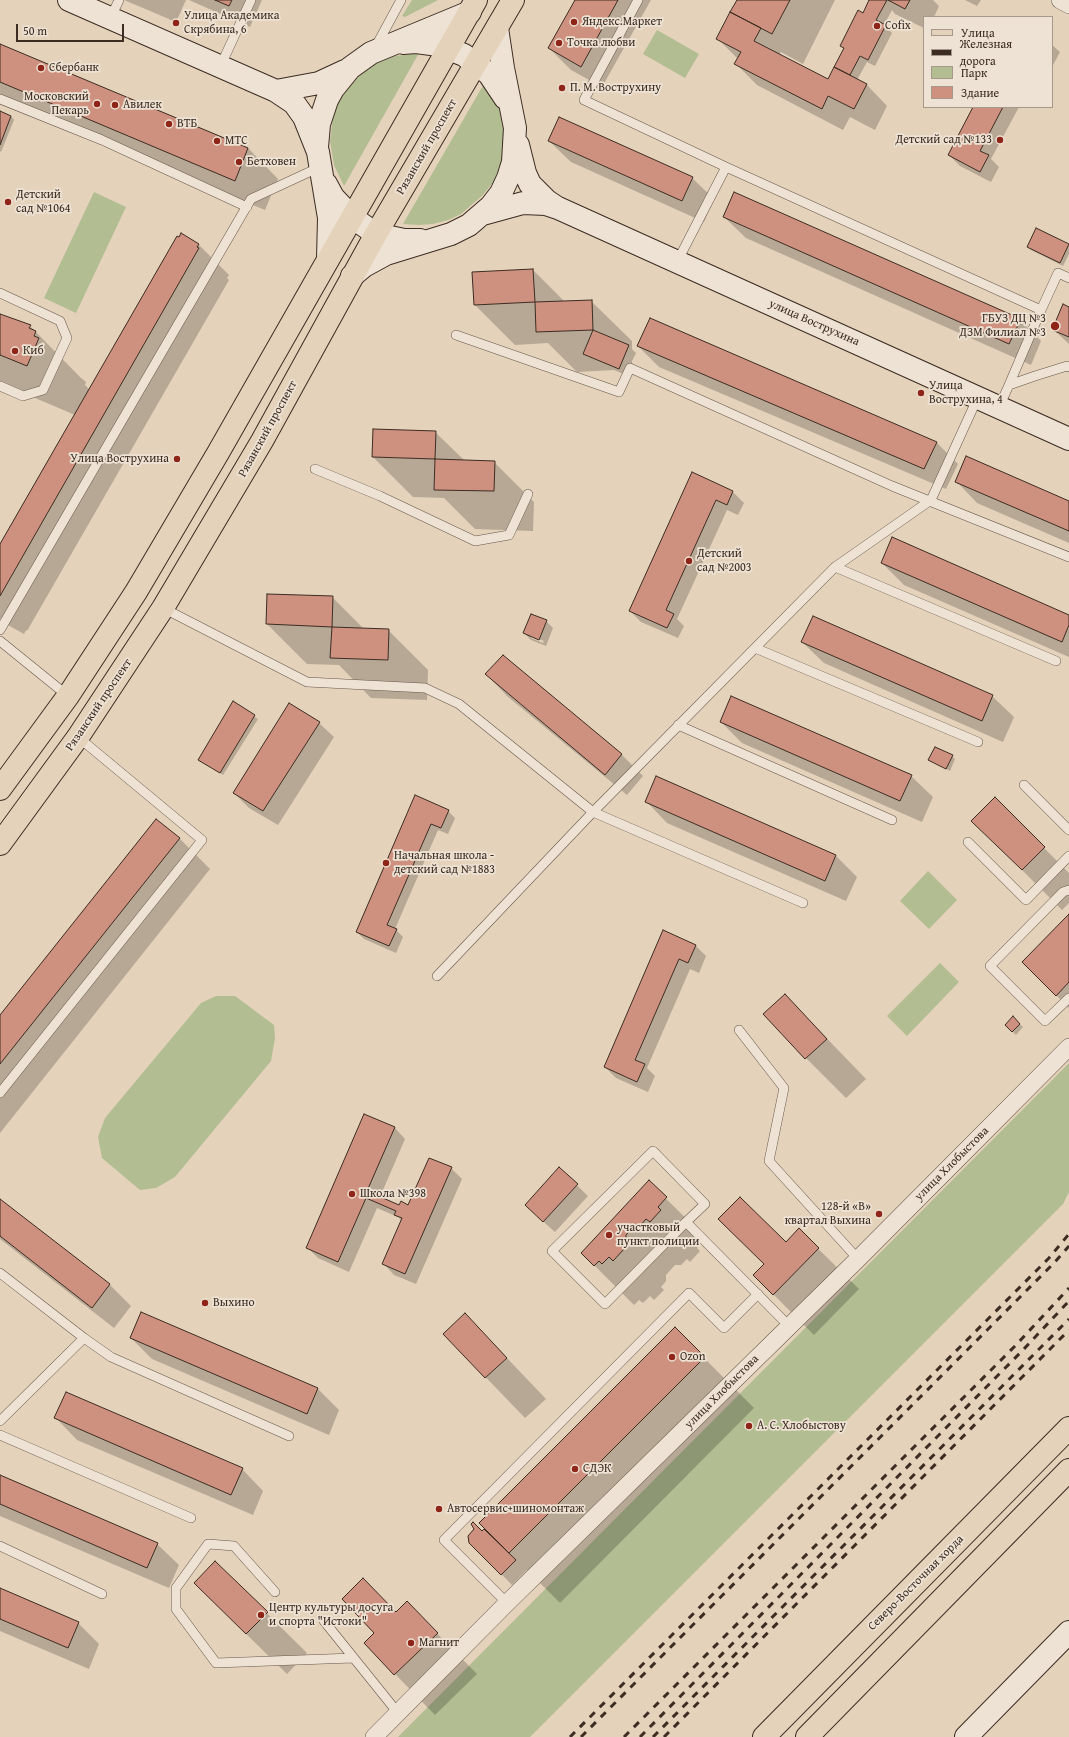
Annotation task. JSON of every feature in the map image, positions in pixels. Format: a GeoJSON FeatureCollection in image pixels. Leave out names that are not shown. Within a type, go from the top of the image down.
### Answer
{"type":"FeatureCollection","features":[{"type":"Feature","properties":{"kind":"main road"},"geometry":{"type":"LineString","coordinates":[[69,0],[114,9],[220,67],[276,91],[294,103],[304,117],[320,166],[333,197],[353,218],[376,234],[404,240],[435,239]]}},
{"type":"Feature","properties":{"kind":"main road","name":"Рязанский проспект"},"geometry":{"type":"LineString","coordinates":[[0,844],[78,737],[163,608],[262,441],[352,276],[512,0]]}},
{"type":"Feature","properties":{"kind":"main road"},"geometry":{"type":"LineString","coordinates":[[276,91],[319,83],[350,68],[371,53],[473,6]]}},
{"type":"Feature","properties":{"kind":"main road"},"geometry":{"type":"LineString","coordinates":[[0,789],[68,696],[136,592],[215,459],[473,6]]}},
{"type":"Feature","properties":{"kind":"main road"},"geometry":{"type":"LineString","coordinates":[[352,276],[364,266],[386,254],[451,234],[469,225],[491,206],[501,193],[513,162],[514,121],[502,68],[497,28]]}},
{"type":"Feature","properties":{"kind":"main road"},"geometry":{"type":"LineString","coordinates":[[392,44],[428,43],[448,48],[464,55],[476,63],[494,80],[514,121]]}},
{"type":"Feature","properties":{"kind":"main road"},"geometry":{"type":"LineString","coordinates":[[328,260],[329,218],[320,166],[318,131],[322,113],[333,89],[350,68]]}},
{"type":"Feature","properties":{"kind":"main road","name":"улица Вострухина"},"geometry":{"type":"LineString","coordinates":[[514,121],[520,156],[530,184],[547,201],[558,208]]}},
{"type":"Feature","properties":{"kind":"main road","name":"улица Вострухина"},"geometry":{"type":"LineString","coordinates":[[483,214],[523,203],[546,204],[558,208],[1069,439]]}},
{"type":"Feature","properties":{"kind":"main road","name":"Северо-Восточная хорда"},"geometry":{"type":"LineString","coordinates":[[764,1737],[1069,1428]]}},
{"type":"Feature","properties":{"kind":"main road"},"geometry":{"type":"LineString","coordinates":[[807,1737],[1069,1470]]}},
{"type":"Feature","properties":{"kind":"main road"},"geometry":{"type":"LineString","coordinates":[[966,1737],[1069,1632]]}},
{"type":"Feature","properties":{"kind":"street"},"geometry":{"type":"LineString","coordinates":[[1060,0],[1069,5]]}},
{"type":"Feature","properties":{"kind":"street","name":"улица Хлобыстова"},"geometry":{"type":"LineString","coordinates":[[374,1737],[507,1603],[858,1259],[1069,1047]]}},
{"type":"Feature","properties":{"kind":"lane"},"geometry":{"type":"LineString","coordinates":[[220,67],[251,0]]}},
{"type":"Feature","properties":{"kind":"lane"},"geometry":{"type":"LineString","coordinates":[[371,53],[401,0]]}},
{"type":"Feature","properties":{"kind":"lane"},"geometry":{"type":"LineString","coordinates":[[638,0],[584,100],[726,167],[1041,310]]}},
{"type":"Feature","properties":{"kind":"lane"},"geometry":{"type":"LineString","coordinates":[[0,99],[102,140],[247,207]]}},
{"type":"Feature","properties":{"kind":"lane"},"geometry":{"type":"LineString","coordinates":[[0,630],[251,199],[320,166]]}},
{"type":"Feature","properties":{"kind":"lane"},"geometry":{"type":"LineString","coordinates":[[677,262],[726,167]]}},
{"type":"Feature","properties":{"kind":"lane"},"geometry":{"type":"LineString","coordinates":[[999,407],[1058,273],[1069,278]]}},
{"type":"Feature","properties":{"kind":"lane"},"geometry":{"type":"LineString","coordinates":[[0,294],[60,321],[67,338],[43,390],[23,396],[0,386]]}},
{"type":"Feature","properties":{"kind":"lane"},"geometry":{"type":"LineString","coordinates":[[456,335],[619,392],[630,368],[892,486],[931,500],[1069,557]]}},
{"type":"Feature","properties":{"kind":"lane"},"geometry":{"type":"LineString","coordinates":[[1009,384],[1067,366],[1069,367]]}},
{"type":"Feature","properties":{"kind":"lane"},"geometry":{"type":"LineString","coordinates":[[437,976],[593,812],[835,567],[931,500],[978,397]]}},
{"type":"Feature","properties":{"kind":"lane"},"geometry":{"type":"LineString","coordinates":[[315,469],[380,496],[475,541],[509,535],[528,494]]}},
{"type":"Feature","properties":{"kind":"lane"},"geometry":{"type":"LineString","coordinates":[[835,567],[1056,661]]}},
{"type":"Feature","properties":{"kind":"lane"},"geometry":{"type":"LineString","coordinates":[[163,608],[307,682],[425,688],[459,704],[593,812],[803,903]]}},
{"type":"Feature","properties":{"kind":"lane"},"geometry":{"type":"LineString","coordinates":[[0,641],[68,696]]}},
{"type":"Feature","properties":{"kind":"lane"},"geometry":{"type":"LineString","coordinates":[[755,648],[978,742]]}},
{"type":"Feature","properties":{"kind":"lane"},"geometry":{"type":"LineString","coordinates":[[678,725],[892,820]]}},
{"type":"Feature","properties":{"kind":"lane"},"geometry":{"type":"LineString","coordinates":[[0,1093],[202,840],[78,737]]}},
{"type":"Feature","properties":{"kind":"lane"},"geometry":{"type":"LineString","coordinates":[[1024,785],[1069,830]]}},
{"type":"Feature","properties":{"kind":"lane"},"geometry":{"type":"LineString","coordinates":[[968,842],[1026,900],[1069,856]]}},
{"type":"Feature","properties":{"kind":"lane"},"geometry":{"type":"LineString","coordinates":[[1069,890],[1063,892],[990,966],[1046,1021],[1069,998]]}},
{"type":"Feature","properties":{"kind":"lane"},"geometry":{"type":"LineString","coordinates":[[739,1030],[784,1088],[769,1161],[858,1259]]}},
{"type":"Feature","properties":{"kind":"lane"},"geometry":{"type":"LineString","coordinates":[[653,1150],[705,1204],[686,1222],[605,1304],[552,1251],[653,1150]]}},
{"type":"Feature","properties":{"kind":"lane"},"geometry":{"type":"LineString","coordinates":[[686,1222],[789,1326]]}},
{"type":"Feature","properties":{"kind":"lane"},"geometry":{"type":"LineString","coordinates":[[0,1273],[111,1357],[289,1436]]}},
{"type":"Feature","properties":{"kind":"lane"},"geometry":{"type":"LineString","coordinates":[[507,1603],[444,1540],[689,1293],[724,1328],[758,1294]]}},
{"type":"Feature","properties":{"kind":"lane"},"geometry":{"type":"LineString","coordinates":[[0,1420],[84,1338]]}},
{"type":"Feature","properties":{"kind":"lane"},"geometry":{"type":"LineString","coordinates":[[0,1435],[191,1518]]}},
{"type":"Feature","properties":{"kind":"lane"},"geometry":{"type":"LineString","coordinates":[[275,1592],[234,1546],[208,1544],[176,1588],[176,1609],[216,1663],[353,1658]]}},
{"type":"Feature","properties":{"kind":"lane"},"geometry":{"type":"LineString","coordinates":[[0,1546],[102,1594]]}},
{"type":"Feature","properties":{"kind":"lane"},"geometry":{"type":"LineString","coordinates":[[324,1621],[398,1713]]}},
{"type":"Feature","properties":{"kind":"green space"},"geometry":{"type":"Polygon","coordinates":[[[412,0],[438,0],[405,17],[402,16],[412,0]]]}},
{"type":"Feature","properties":{"kind":"green space"},"geometry":{"type":"Polygon","coordinates":[[[657,30],[699,54],[685,78],[643,54],[657,30]]]}},
{"type":"Feature","properties":{"kind":"green space"},"geometry":{"type":"Polygon","coordinates":[[[419,53],[344,186],[334,165],[330,141],[333,117],[338,104],[346,90],[365,70],[375,64],[395,56],[419,53]]]}},
{"type":"Feature","properties":{"kind":"green space"},"geometry":{"type":"Polygon","coordinates":[[[485,82],[494,95],[502,115],[505,128],[503,158],[494,181],[483,195],[461,214],[448,220],[433,224],[403,224],[485,82]]]}},
{"type":"Feature","properties":{"kind":"green space"},"geometry":{"type":"Polygon","coordinates":[[[94,192],[126,207],[76,313],[44,298],[94,192]]]}},
{"type":"Feature","properties":{"kind":"green space"},"geometry":{"type":"Polygon","coordinates":[[[928,871],[957,900],[929,929],[900,901],[928,871]]]}},
{"type":"Feature","properties":{"kind":"green space"},"geometry":{"type":"Polygon","coordinates":[[[940,963],[959,982],[907,1036],[887,1016],[940,963]]]}},
{"type":"Feature","properties":{"kind":"green space"},"geometry":{"type":"Polygon","coordinates":[[[216,996],[235,996],[274,1025],[275,1038],[271,1061],[175,1177],[156,1188],[140,1190],[102,1158],[98,1137],[105,1118],[201,1003],[216,996]]]}},
{"type":"Feature","properties":{"kind":"green space"},"geometry":{"type":"Polygon","coordinates":[[[1069,1063],[1069,1192],[1063,1204],[530,1737],[398,1737],[1069,1063]]]}},
{"type":"Feature","properties":{"kind":"building"},"geometry":{"type":"Polygon","coordinates":[[[215,0],[232,0],[229,6],[215,0]]]}},
{"type":"Feature","properties":{"kind":"building"},"geometry":{"type":"Polygon","coordinates":[[[575,0],[618,0],[581,67],[548,48],[575,0]]]}},
{"type":"Feature","properties":{"kind":"building"},"geometry":{"type":"Polygon","coordinates":[[[737,0],[790,0],[772,34],[730,12],[737,0]]]}},
{"type":"Feature","properties":{"kind":"building"},"geometry":{"type":"Polygon","coordinates":[[[869,0],[887,0],[876,20],[886,25],[868,60],[860,56],[850,75],[834,67],[844,48],[840,46],[858,10],[863,13],[869,0]]]}},
{"type":"Feature","properties":{"kind":"building"},"geometry":{"type":"Polygon","coordinates":[[[888,0],[910,0],[905,9],[888,0]]]}},
{"type":"Feature","properties":{"kind":"building"},"geometry":{"type":"Polygon","coordinates":[[[730,12],[761,28],[754,41],[828,79],[834,67],[867,84],[854,109],[828,96],[822,109],[734,64],[741,52],[716,39],[730,12]]]}},
{"type":"Feature","properties":{"kind":"building"},"geometry":{"type":"Polygon","coordinates":[[[0,44],[248,148],[235,181],[0,82],[0,44]]]}},
{"type":"Feature","properties":{"kind":"building"},"geometry":{"type":"Polygon","coordinates":[[[972,108],[1002,108],[980,151],[989,155],[980,172],[948,155],[972,108]]]}},
{"type":"Feature","properties":{"kind":"building"},"geometry":{"type":"Polygon","coordinates":[[[0,111],[11,116],[0,145],[0,111]]]}},
{"type":"Feature","properties":{"kind":"building"},"geometry":{"type":"Polygon","coordinates":[[[559,117],[693,177],[682,201],[548,141],[559,117]]]}},
{"type":"Feature","properties":{"kind":"building"},"geometry":{"type":"Polygon","coordinates":[[[734,192],[1021,319],[1009,344],[723,217],[734,192]]]}},
{"type":"Feature","properties":{"kind":"building"},"geometry":{"type":"Polygon","coordinates":[[[1036,228],[1069,244],[1060,263],[1027,247],[1036,228]]]}},
{"type":"Feature","properties":{"kind":"building"},"geometry":{"type":"Polygon","coordinates":[[[181,233],[199,244],[197,247],[199,248],[0,596],[0,544],[177,236],[179,237],[181,233]]]}},
{"type":"Feature","properties":{"kind":"building"},"geometry":{"type":"Polygon","coordinates":[[[533,269],[535,302],[474,305],[472,272],[533,269]]]}},
{"type":"Feature","properties":{"kind":"building"},"geometry":{"type":"Polygon","coordinates":[[[592,300],[593,330],[536,332],[535,302],[592,300]]]}},
{"type":"Feature","properties":{"kind":"building"},"geometry":{"type":"Polygon","coordinates":[[[1063,304],[1069,307],[1069,337],[1052,330],[1063,304]]]}},
{"type":"Feature","properties":{"kind":"building"},"geometry":{"type":"Polygon","coordinates":[[[0,314],[31,325],[29,328],[36,331],[34,336],[39,338],[27,366],[0,355],[0,314]]]}},
{"type":"Feature","properties":{"kind":"building"},"geometry":{"type":"Polygon","coordinates":[[[650,318],[937,442],[924,469],[637,346],[650,318]]]}},
{"type":"Feature","properties":{"kind":"building"},"geometry":{"type":"Polygon","coordinates":[[[593,330],[629,345],[619,369],[583,354],[593,330]]]}},
{"type":"Feature","properties":{"kind":"building"},"geometry":{"type":"Polygon","coordinates":[[[373,429],[436,431],[435,459],[372,457],[373,429]]]}},
{"type":"Feature","properties":{"kind":"building"},"geometry":{"type":"Polygon","coordinates":[[[966,456],[1069,501],[1069,531],[955,482],[966,456]]]}},
{"type":"Feature","properties":{"kind":"building"},"geometry":{"type":"Polygon","coordinates":[[[435,459],[495,461],[494,491],[434,490],[435,459]]]}},
{"type":"Feature","properties":{"kind":"building"},"geometry":{"type":"Polygon","coordinates":[[[692,472],[733,491],[727,505],[716,500],[666,610],[674,614],[667,628],[629,611],[692,472]]]}},
{"type":"Feature","properties":{"kind":"building"},"geometry":{"type":"Polygon","coordinates":[[[892,537],[1069,615],[1069,625],[1062,642],[881,563],[892,537]]]}},
{"type":"Feature","properties":{"kind":"building"},"geometry":{"type":"Polygon","coordinates":[[[267,594],[333,596],[332,627],[266,624],[267,594]]]}},
{"type":"Feature","properties":{"kind":"building"},"geometry":{"type":"Polygon","coordinates":[[[531,614],[547,620],[539,640],[523,633],[531,614]]]}},
{"type":"Feature","properties":{"kind":"building"},"geometry":{"type":"Polygon","coordinates":[[[813,616],[993,695],[982,721],[801,642],[813,616]]]}},
{"type":"Feature","properties":{"kind":"building"},"geometry":{"type":"Polygon","coordinates":[[[332,627],[389,629],[388,660],[330,658],[332,627]]]}},
{"type":"Feature","properties":{"kind":"building"},"geometry":{"type":"Polygon","coordinates":[[[503,655],[622,754],[605,775],[485,674],[503,655]]]}},
{"type":"Feature","properties":{"kind":"building"},"geometry":{"type":"Polygon","coordinates":[[[731,696],[912,775],[900,801],[720,722],[731,696]]]}},
{"type":"Feature","properties":{"kind":"building"},"geometry":{"type":"Polygon","coordinates":[[[233,701],[255,715],[220,773],[198,760],[233,701]]]}},
{"type":"Feature","properties":{"kind":"building"},"geometry":{"type":"Polygon","coordinates":[[[289,703],[320,722],[263,811],[233,793],[289,703]]]}},
{"type":"Feature","properties":{"kind":"building"},"geometry":{"type":"Polygon","coordinates":[[[935,747],[953,755],[946,769],[928,760],[935,747]]]}},
{"type":"Feature","properties":{"kind":"building"},"geometry":{"type":"Polygon","coordinates":[[[656,776],[836,855],[825,881],[645,802],[656,776]]]}},
{"type":"Feature","properties":{"kind":"building"},"geometry":{"type":"Polygon","coordinates":[[[415,795],[449,810],[441,828],[431,824],[387,925],[397,929],[389,946],[356,932],[415,795]]]}},
{"type":"Feature","properties":{"kind":"building"},"geometry":{"type":"Polygon","coordinates":[[[995,797],[1045,847],[1022,870],[971,821],[995,797]]]}},
{"type":"Feature","properties":{"kind":"building"},"geometry":{"type":"Polygon","coordinates":[[[156,819],[180,838],[0,1064],[0,1015],[156,819]]]}},
{"type":"Feature","properties":{"kind":"building"},"geometry":{"type":"Polygon","coordinates":[[[1069,914],[1069,982],[1056,996],[1022,962],[1069,914]]]}},
{"type":"Feature","properties":{"kind":"building"},"geometry":{"type":"Polygon","coordinates":[[[663,930],[696,945],[688,963],[679,959],[635,1060],[645,1064],[637,1082],[604,1067],[663,930]]]}},
{"type":"Feature","properties":{"kind":"building"},"geometry":{"type":"Polygon","coordinates":[[[785,994],[827,1039],[805,1059],[763,1014],[785,994]]]}},
{"type":"Feature","properties":{"kind":"building"},"geometry":{"type":"Polygon","coordinates":[[[1013,1016],[1020,1024],[1012,1032],[1005,1025],[1013,1016]]]}},
{"type":"Feature","properties":{"kind":"building","name":"Школа №398"},"geometry":{"type":"Polygon","coordinates":[[[364,1114],[395,1127],[367,1191],[399,1205],[401,1201],[408,1205],[429,1158],[452,1167],[405,1274],[382,1264],[402,1218],[394,1215],[396,1211],[366,1198],[338,1262],[306,1248],[364,1114]]]}},
{"type":"Feature","properties":{"kind":"building"},"geometry":{"type":"Polygon","coordinates":[[[559,1167],[578,1184],[543,1222],[525,1205],[559,1167]]]}},
{"type":"Feature","properties":{"kind":"building"},"geometry":{"type":"Polygon","coordinates":[[[649,1180],[667,1197],[658,1207],[661,1210],[650,1222],[646,1219],[640,1226],[635,1225],[626,1235],[626,1241],[621,1246],[624,1249],[613,1261],[609,1257],[602,1264],[599,1261],[594,1266],[581,1253],[649,1180]]]}},
{"type":"Feature","properties":{"kind":"building"},"geometry":{"type":"Polygon","coordinates":[[[740,1197],[786,1242],[799,1228],[819,1248],[773,1295],[753,1275],[764,1264],[718,1219],[740,1197]]]}},
{"type":"Feature","properties":{"kind":"building"},"geometry":{"type":"Polygon","coordinates":[[[0,1199],[110,1284],[92,1308],[0,1236],[0,1199]]]}},
{"type":"Feature","properties":{"kind":"building"},"geometry":{"type":"Polygon","coordinates":[[[141,1312],[318,1388],[307,1414],[130,1338],[141,1312]]]}},
{"type":"Feature","properties":{"kind":"building"},"geometry":{"type":"Polygon","coordinates":[[[465,1313],[507,1358],[485,1378],[443,1334],[465,1313]]]}},
{"type":"Feature","properties":{"kind":"building"},"geometry":{"type":"Polygon","coordinates":[[[675,1327],[705,1357],[509,1553],[479,1523],[675,1327]]]}},
{"type":"Feature","properties":{"kind":"building"},"geometry":{"type":"Polygon","coordinates":[[[66,1392],[243,1468],[231,1495],[54,1418],[66,1392]]]}},
{"type":"Feature","properties":{"kind":"building"},"geometry":{"type":"Polygon","coordinates":[[[0,1475],[158,1543],[147,1568],[0,1504],[0,1475]]]}},
{"type":"Feature","properties":{"kind":"building"},"geometry":{"type":"Polygon","coordinates":[[[473,1522],[482,1531],[484,1529],[516,1560],[501,1575],[469,1543],[468,1536],[474,1529],[471,1524],[473,1522]]]}},
{"type":"Feature","properties":{"kind":"building"},"geometry":{"type":"Polygon","coordinates":[[[215,1561],[268,1612],[246,1634],[194,1583],[215,1561]]]}},
{"type":"Feature","properties":{"kind":"building"},"geometry":{"type":"Polygon","coordinates":[[[363,1578],[396,1612],[407,1601],[438,1633],[394,1675],[364,1643],[374,1633],[342,1599],[363,1578]]]}},
{"type":"Feature","properties":{"kind":"building"},"geometry":{"type":"Polygon","coordinates":[[[0,1588],[79,1622],[68,1648],[0,1619],[0,1588]]]}},
{"type":"Feature","properties":{"kind":"railway"},"geometry":{"type":"LineString","coordinates":[[570,1737],[1049,1258],[1069,1234]]}},
{"type":"Feature","properties":{"kind":"railway"},"geometry":{"type":"LineString","coordinates":[[581,1737],[1054,1263],[1069,1246]]}},
{"type":"Feature","properties":{"kind":"railway"},"geometry":{"type":"LineString","coordinates":[[624,1737],[1016,1345],[1069,1288]]}},
{"type":"Feature","properties":{"kind":"railway"},"geometry":{"type":"LineString","coordinates":[[640,1737],[1022,1351],[1069,1301]]}},
{"type":"Feature","properties":{"kind":"railway"},"geometry":{"type":"LineString","coordinates":[[653,1737],[1069,1319]]}},
{"type":"Feature","properties":{"kind":"railway"},"geometry":{"type":"LineString","coordinates":[[664,1737],[1069,1330]]}},
{"type":"Feature","properties":{"kind":"place","name":"Яндекс.Маркет"},"geometry":{"type":"Point","coordinates":[574,22]}},
{"type":"Feature","properties":{"kind":"place","name":"Улица Академика Скрябина, 6"},"geometry":{"type":"Point","coordinates":[176,23]}},
{"type":"Feature","properties":{"kind":"place","name":"Cofix"},"geometry":{"type":"Point","coordinates":[877,26]}},
{"type":"Feature","properties":{"kind":"place","name":"Точка любви"},"geometry":{"type":"Point","coordinates":[559,43]}},
{"type":"Feature","properties":{"kind":"place","name":"Сбербанк"},"geometry":{"type":"Point","coordinates":[41,68]}},
{"type":"Feature","properties":{"kind":"place","name":"П. М. Вострухину"},"geometry":{"type":"Point","coordinates":[562,88]}},
{"type":"Feature","properties":{"kind":"place","name":"Московский Пекарь"},"geometry":{"type":"Point","coordinates":[97,104]}},
{"type":"Feature","properties":{"kind":"place","name":"Авилек"},"geometry":{"type":"Point","coordinates":[115,105]}},
{"type":"Feature","properties":{"kind":"place","name":"ВТБ"},"geometry":{"type":"Point","coordinates":[169,124]}},
{"type":"Feature","properties":{"kind":"place","name":"Детский сад №133"},"geometry":{"type":"Point","coordinates":[1000,140]}},
{"type":"Feature","properties":{"kind":"place","name":"МТС"},"geometry":{"type":"Point","coordinates":[217,141]}},
{"type":"Feature","properties":{"kind":"place","name":"Бетховен"},"geometry":{"type":"Point","coordinates":[239,162]}},
{"type":"Feature","properties":{"kind":"place","name":"Детский сад №1064"},"geometry":{"type":"Point","coordinates":[8,202]}},
{"type":"Feature","properties":{"kind":"place","name":"ГБУЗ ДЦ №3 ДЗМ Филиал №3"},"geometry":{"type":"Point","coordinates":[1055,326]}},
{"type":"Feature","properties":{"kind":"place","name":"Киб"},"geometry":{"type":"Point","coordinates":[15,351]}},
{"type":"Feature","properties":{"kind":"place","name":"Улица Вострухина, 4"},"geometry":{"type":"Point","coordinates":[921,393]}},
{"type":"Feature","properties":{"kind":"place","name":"Улица Вострухина"},"geometry":{"type":"Point","coordinates":[177,459]}},
{"type":"Feature","properties":{"kind":"place","name":"Детский сад №2003"},"geometry":{"type":"Point","coordinates":[689,561]}},
{"type":"Feature","properties":{"kind":"place","name":"Начальная школа - детский сад №1883"},"geometry":{"type":"Point","coordinates":[386,863]}},
{"type":"Feature","properties":{"kind":"place","name":"Школа №398"},"geometry":{"type":"Point","coordinates":[352,1194]}},
{"type":"Feature","properties":{"kind":"place","name":"128-й «В» квартал Выхина"},"geometry":{"type":"Point","coordinates":[879,1214]}},
{"type":"Feature","properties":{"kind":"place","name":"участковый пункт полиции"},"geometry":{"type":"Point","coordinates":[609,1235]}},
{"type":"Feature","properties":{"kind":"place","name":"Выхино"},"geometry":{"type":"Point","coordinates":[205,1303]}},
{"type":"Feature","properties":{"kind":"place","name":"Ozon"},"geometry":{"type":"Point","coordinates":[672,1357]}},
{"type":"Feature","properties":{"kind":"place","name":"А. С. Хлобыстову"},"geometry":{"type":"Point","coordinates":[749,1426]}},
{"type":"Feature","properties":{"kind":"place","name":"СДЭК"},"geometry":{"type":"Point","coordinates":[575,1469]}},
{"type":"Feature","properties":{"kind":"place","name":"Автосервис+шиномонтаж"},"geometry":{"type":"Point","coordinates":[439,1509]}},
{"type":"Feature","properties":{"kind":"place","name":"Центр культуры досуга и спорта \"Истоки\""},"geometry":{"type":"Point","coordinates":[261,1615]}},
{"type":"Feature","properties":{"kind":"place","name":"Магнит"},"geometry":{"type":"Point","coordinates":[411,1643]}}]}
